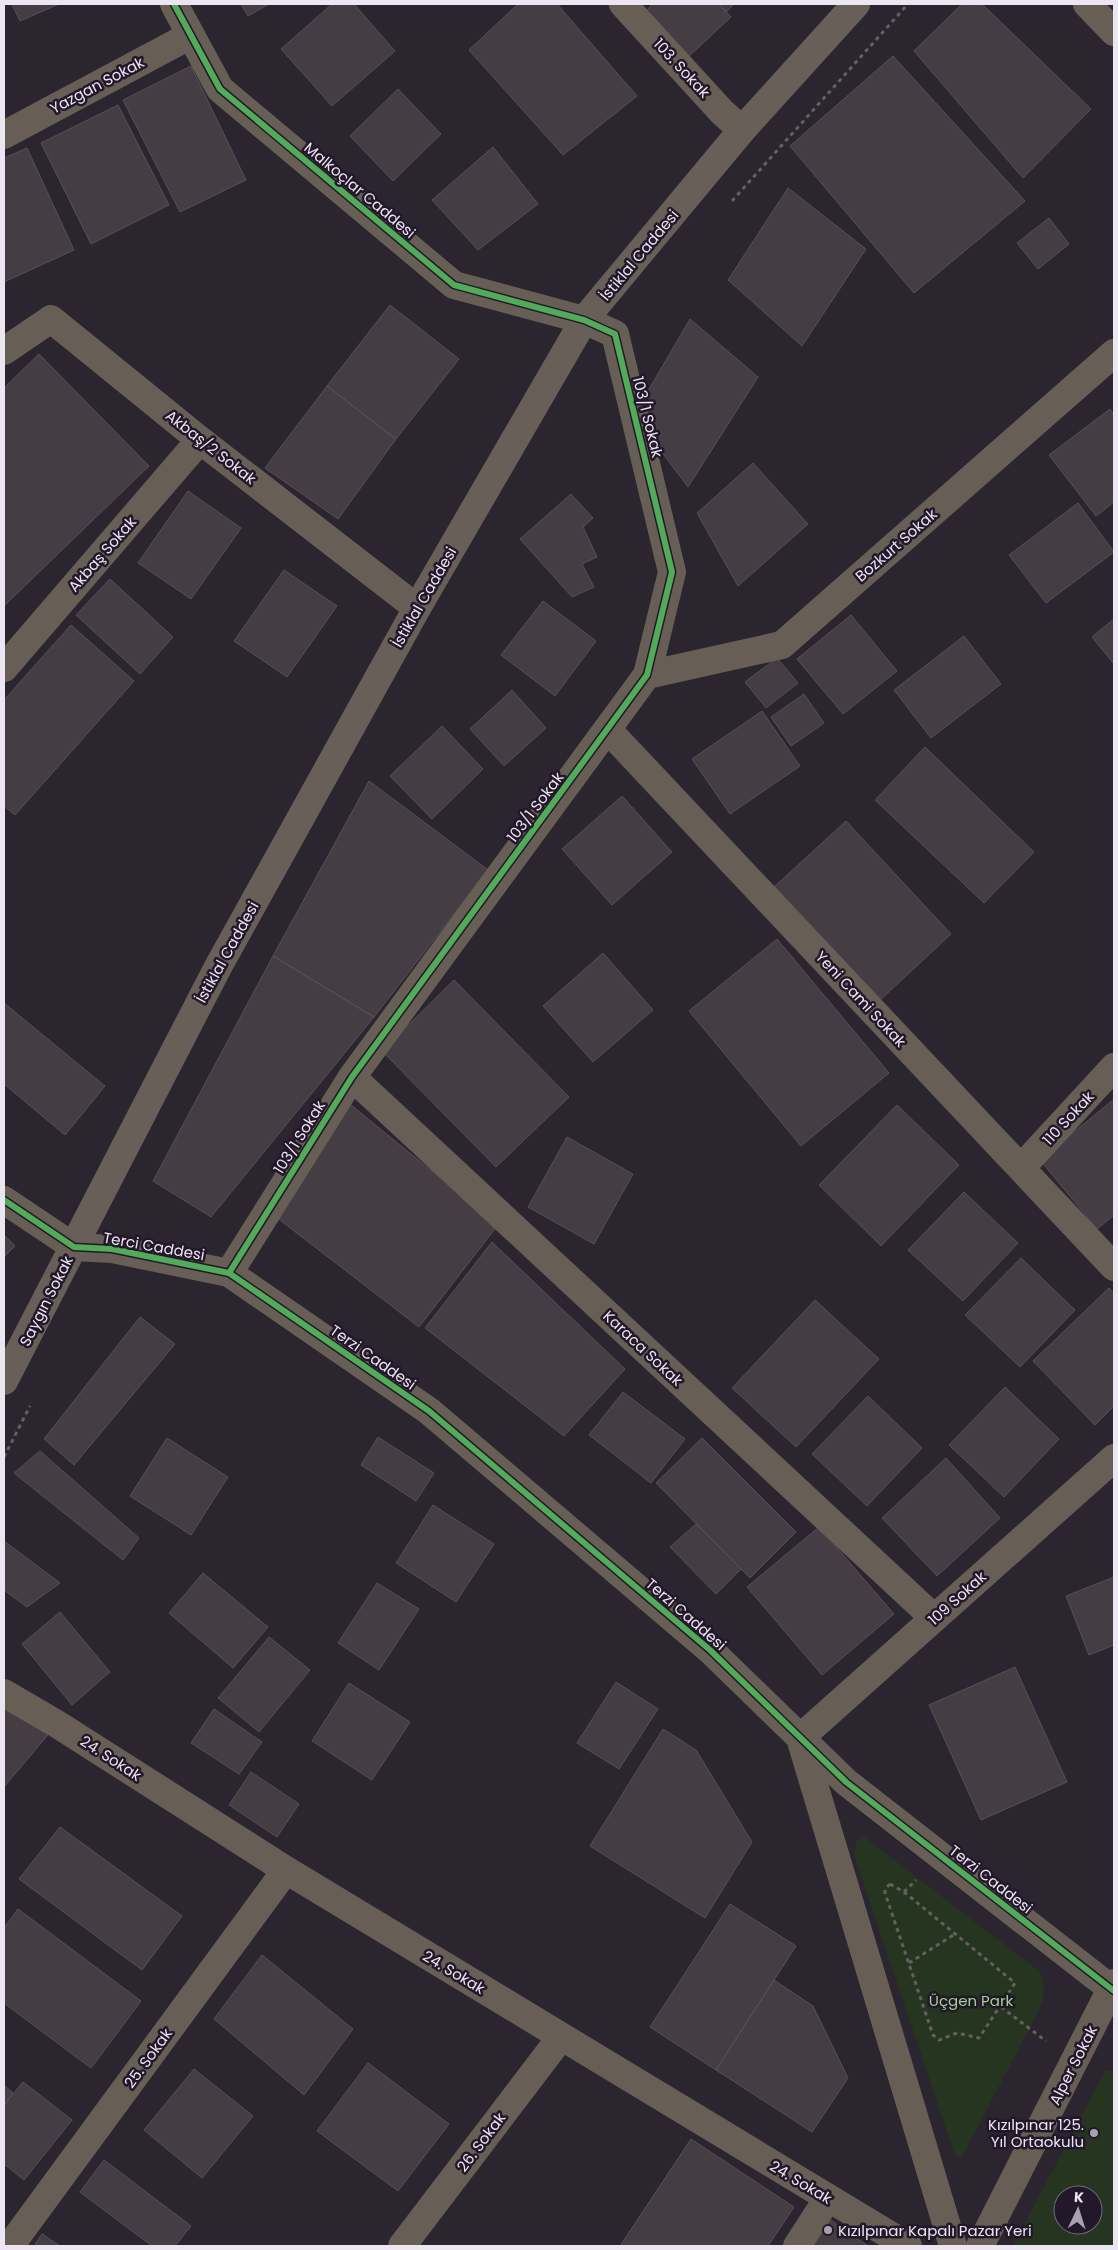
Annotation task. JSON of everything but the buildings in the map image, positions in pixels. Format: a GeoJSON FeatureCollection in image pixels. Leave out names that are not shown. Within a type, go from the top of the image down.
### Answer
{"type":"FeatureCollection","features":[{"type":"Feature","properties":{"kind":"main road","name":"İstiklal Caddesi"},"geometry":{"type":"LineString","coordinates":[[74,1246],[218,967],[417,608],[584,320],[742,130],[856,4]]}},
{"type":"Feature","properties":{"kind":"main road","name":"Saygın Sokak"},"geometry":{"type":"LineString","coordinates":[[4,1382],[74,1246]]}},
{"type":"Feature","properties":{"kind":"street","name":"Malkoçlar Caddesi"},"geometry":{"type":"LineString","coordinates":[[174,4],[220,89],[454,285],[584,320]]}},
{"type":"Feature","properties":{"kind":"street","name":"103. Sokak"},"geometry":{"type":"LineString","coordinates":[[623,4],[722,112],[742,130]]}},
{"type":"Feature","properties":{"kind":"street"},"geometry":{"type":"LineString","coordinates":[[1088,4],[1114,32]]}},
{"type":"Feature","properties":{"kind":"street","name":"Yazgan Sokak"},"geometry":{"type":"LineString","coordinates":[[4,135],[190,34]]}},
{"type":"Feature","properties":{"kind":"street","name":"Akbaş/2 Sokak"},"geometry":{"type":"LineString","coordinates":[[4,351],[51,319],[200,440],[417,608]]}},
{"type":"Feature","properties":{"kind":"street","name":"103/1 Sokak"},"geometry":{"type":"LineString","coordinates":[[229,1272],[352,1077],[646,676],[672,572],[615,334],[584,320]]}},
{"type":"Feature","properties":{"kind":"street","name":"Bozkurt Sokak"},"geometry":{"type":"LineString","coordinates":[[646,676],[782,645],[1114,352]]}},
{"type":"Feature","properties":{"kind":"street","name":"Akbaş Sokak"},"geometry":{"type":"LineString","coordinates":[[5,664],[200,440]]}},
{"type":"Feature","properties":{"kind":"street","name":"Yeni Cami Sokak"},"geometry":{"type":"LineString","coordinates":[[608,730],[1114,1267]]}},
{"type":"Feature","properties":{"kind":"street","name":"110 Sokak"},"geometry":{"type":"LineString","coordinates":[[1021,1168],[1114,1067]]}},
{"type":"Feature","properties":{"kind":"street","name":"Karaca Sokak"},"geometry":{"type":"LineString","coordinates":[[352,1077],[934,1618]]}},
{"type":"Feature","properties":{"kind":"street"},"geometry":{"type":"LineString","coordinates":[[4,1200],[74,1246]]}},
{"type":"Feature","properties":{"kind":"street","name":"Terci Caddesi"},"geometry":{"type":"LineString","coordinates":[[74,1246],[112,1248],[229,1272]]}},
{"type":"Feature","properties":{"kind":"street","name":"Terzi Caddesi"},"geometry":{"type":"LineString","coordinates":[[229,1272],[429,1411],[710,1650],[846,1782],[1113,1988]]}},
{"type":"Feature","properties":{"kind":"street","name":"109 Sokak"},"geometry":{"type":"LineString","coordinates":[[800,1738],[1114,1458]]}},
{"type":"Feature","properties":{"kind":"street","name":"24. Sokak"},"geometry":{"type":"LineString","coordinates":[[4,1693],[57,1724],[286,1870],[908,2246]]}},
{"type":"Feature","properties":{"kind":"street"},"geometry":{"type":"LineString","coordinates":[[800,1738],[953,2246]]}},
{"type":"Feature","properties":{"kind":"street","name":"25. Sokak"},"geometry":{"type":"LineString","coordinates":[[10,2246],[286,1870]]}},
{"type":"Feature","properties":{"kind":"street","name":"Alper Sokak"},"geometry":{"type":"LineString","coordinates":[[980,2246],[1113,1988]]}},
{"type":"Feature","properties":{"kind":"street","name":"26. Sokak"},"geometry":{"type":"LineString","coordinates":[[402,2246],[561,2037]]}},
{"type":"Feature","properties":{"kind":"street"},"geometry":{"type":"LineString","coordinates":[[797,2246],[828,2198]]}},
{"type":"Feature","properties":{"kind":"path"},"geometry":{"type":"LineString","coordinates":[[727,206],[908,4]]}},
{"type":"Feature","properties":{"kind":"path"},"geometry":{"type":"LineString","coordinates":[[4,1457],[31,1405]]}},
{"type":"Feature","properties":{"kind":"path"},"geometry":{"type":"LineString","coordinates":[[890,1884],[898,1888],[955,1934],[1015,1983],[1001,2007],[978,2038],[957,2033],[937,2039],[909,1963],[885,1889],[890,1884]]}},
{"type":"Feature","properties":{"kind":"path"},"geometry":{"type":"LineString","coordinates":[[909,1963],[955,1934]]}},
{"type":"Feature","properties":{"kind":"path"},"geometry":{"type":"LineString","coordinates":[[1001,2007],[1076,2061]]}},
{"type":"Feature","properties":{"kind":"green space","name":"Üçgen Park"},"geometry":{"type":"Polygon","coordinates":[[[863,1836],[1039,1971],[1043,1978],[1042,2004],[961,2159],[955,2155],[854,1855],[856,1842],[863,1836]]]}},
{"type":"Feature","properties":{"kind":"green space","name":"Kızılpınar 125. Yıl Ortaokulu"},"geometry":{"type":"Polygon","coordinates":[[[1114,2069],[1114,2246],[1013,2246],[1105,2071],[1114,2069]]]}},
{"type":"Feature","properties":{"kind":"cycle path"},"geometry":{"type":"LineString","coordinates":[[174,4],[220,89],[454,285],[584,320],[615,334],[672,572],[647,675],[352,1077],[229,1273]]}},
{"type":"Feature","properties":{"kind":"cycle path"},"geometry":{"type":"LineString","coordinates":[[4,1200],[74,1247],[112,1249],[229,1273],[429,1411],[710,1650],[846,1782],[1114,1991]]}},
{"type":"Feature","properties":{"kind":"place","name":"Kızılpınar 125. Yıl Ortaokulu"},"geometry":{"type":"Point","coordinates":[1094,2133]}},
{"type":"Feature","properties":{"kind":"place","name":"Kızılpınar Kapalı Pazar Yeri"},"geometry":{"type":"Point","coordinates":[828,2230]}}]}
